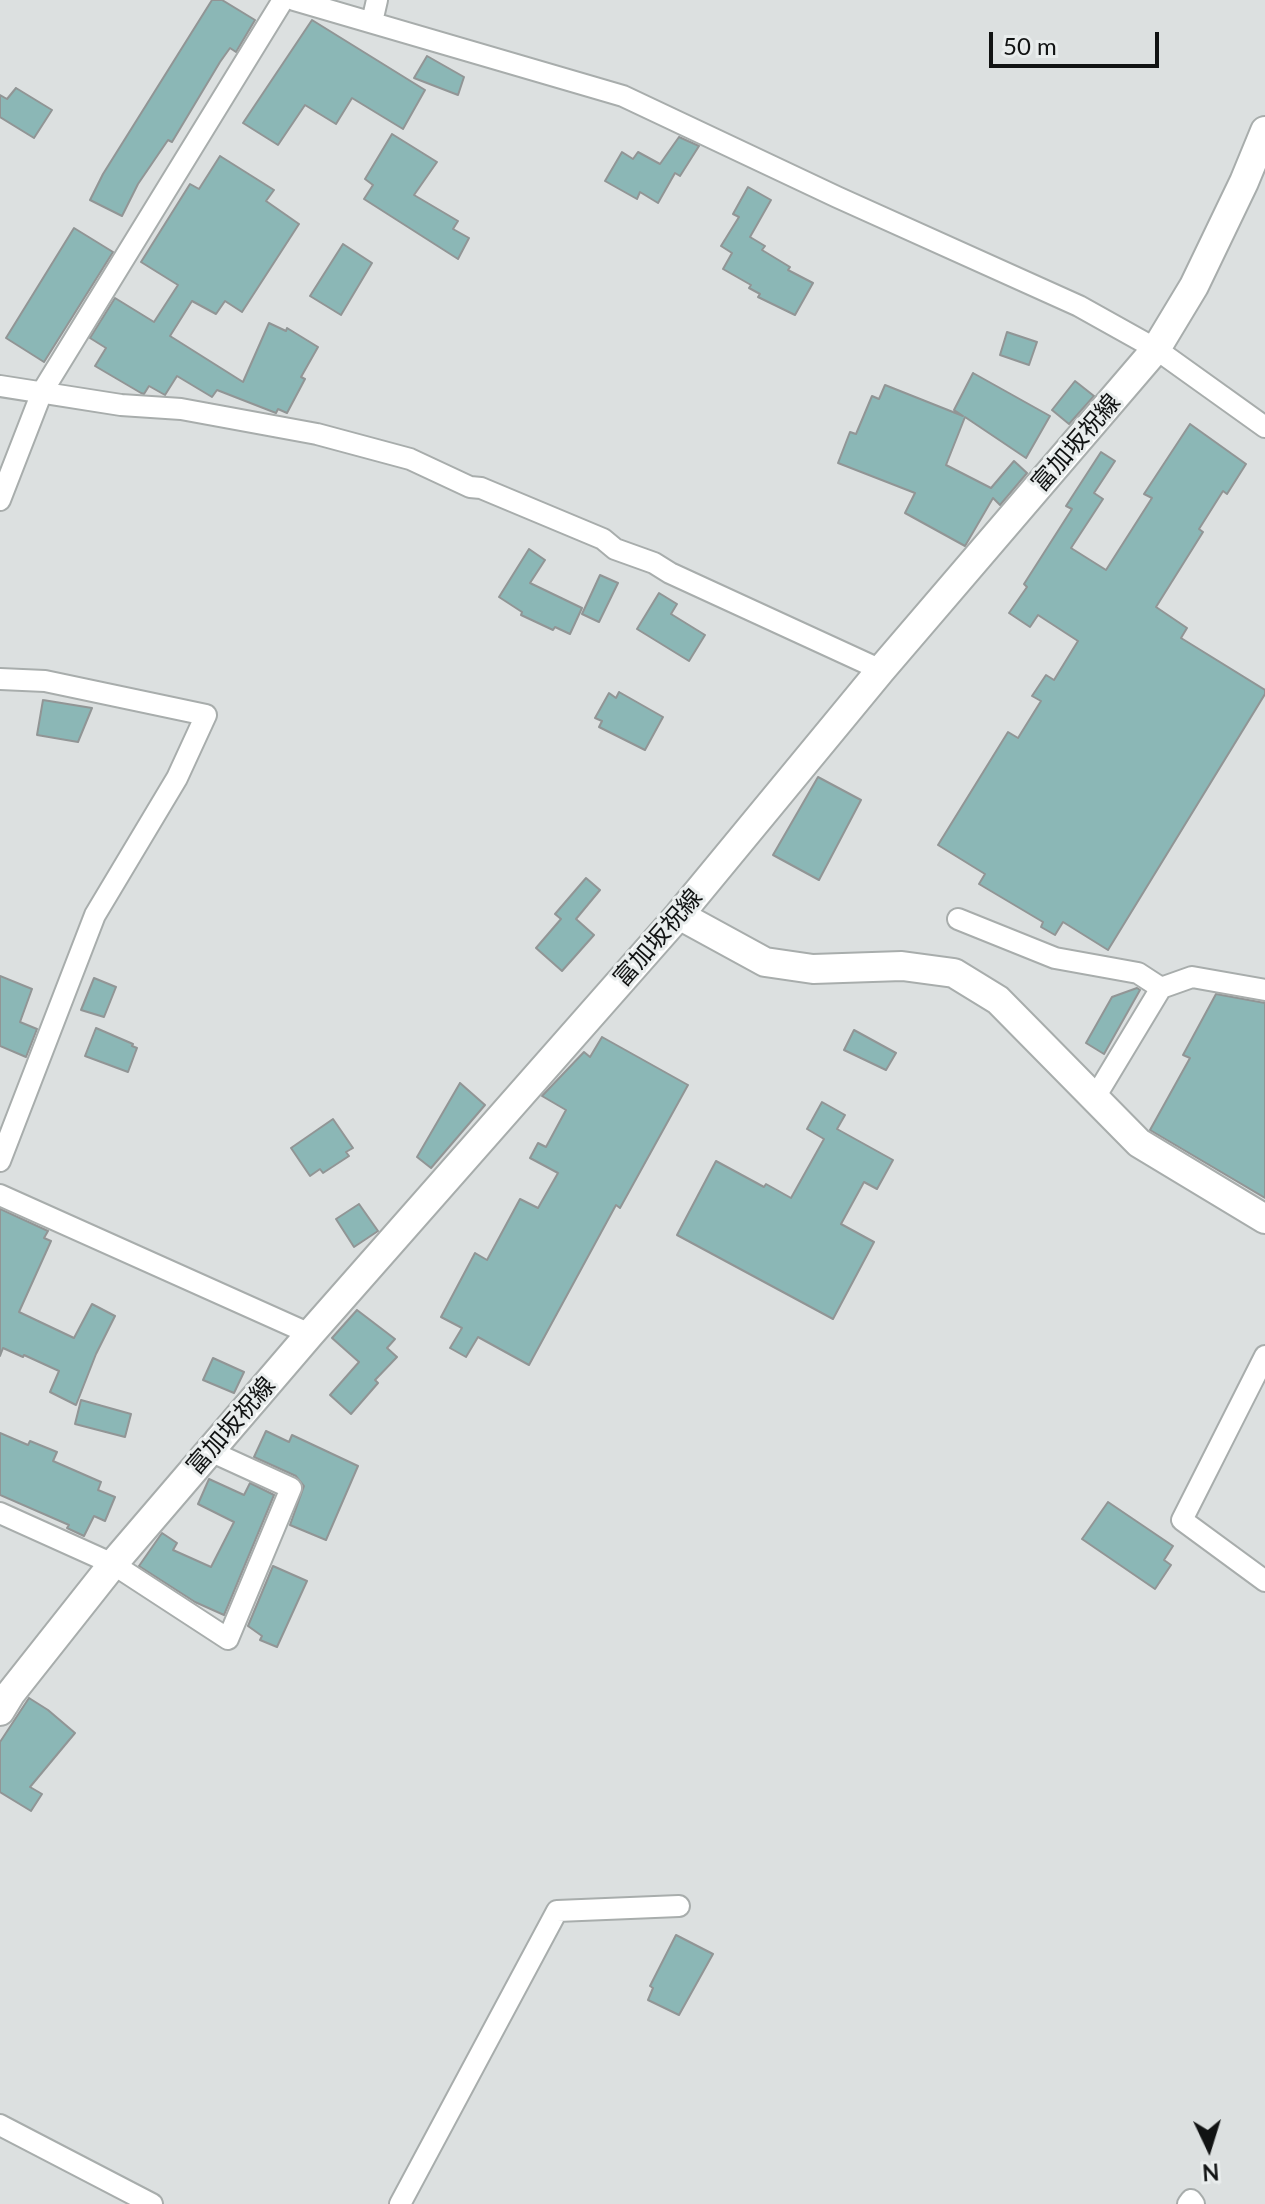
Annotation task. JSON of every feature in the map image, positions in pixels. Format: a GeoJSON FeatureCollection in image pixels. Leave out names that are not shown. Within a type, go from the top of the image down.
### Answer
{"type":"FeatureCollection","features":[{"type":"Feature","properties":{"kind":"main road","name":"富加坂祝線"},"geometry":{"type":"LineString","coordinates":[[0,1711],[113,1564],[310,1334],[679,915],[881,670],[1156,349],[1194,286],[1265,131]]}},
{"type":"Feature","properties":{"kind":"main road"},"geometry":{"type":"LineString","coordinates":[[679,915],[765,962],[813,969],[902,966],[954,973],[998,1000],[1139,1143],[1265,1219]]}},
{"type":"Feature","properties":{"kind":"street"},"geometry":{"type":"LineString","coordinates":[[0,500],[42,392],[283,0]]}},
{"type":"Feature","properties":{"kind":"street"},"geometry":{"type":"LineString","coordinates":[[294,0],[623,96],[1079,306],[1156,349],[1265,427]]}},
{"type":"Feature","properties":{"kind":"street"},"geometry":{"type":"LineString","coordinates":[[372,22],[377,0]]}},
{"type":"Feature","properties":{"kind":"street"},"geometry":{"type":"LineString","coordinates":[[0,386],[121,405],[181,409],[302,431],[410,459],[470,487],[481,488],[603,539],[615,549],[654,563],[881,670]]}},
{"type":"Feature","properties":{"kind":"street"},"geometry":{"type":"LineString","coordinates":[[0,679],[45,681],[206,715],[177,778],[95,915],[0,1161]]}},
{"type":"Feature","properties":{"kind":"street"},"geometry":{"type":"LineString","coordinates":[[958,919],[1055,958],[1138,973],[1161,988]]}},
{"type":"Feature","properties":{"kind":"street"},"geometry":{"type":"LineString","coordinates":[[1094,1099],[1161,988],[1192,977],[1265,990]]}},
{"type":"Feature","properties":{"kind":"street"},"geometry":{"type":"LineString","coordinates":[[0,1195],[310,1334]]}},
{"type":"Feature","properties":{"kind":"street"},"geometry":{"type":"LineString","coordinates":[[1265,1356],[1182,1520],[1265,1581]]}},
{"type":"Feature","properties":{"kind":"street"},"geometry":{"type":"LineString","coordinates":[[0,1513],[113,1564],[228,1639],[291,1488],[210,1451]]}},
{"type":"Feature","properties":{"kind":"street"},"geometry":{"type":"LineString","coordinates":[[400,2204],[557,1911],[679,1906]]}},
{"type":"Feature","properties":{"kind":"street"},"geometry":{"type":"LineString","coordinates":[[0,2125],[152,2204]]}},
{"type":"Feature","properties":{"kind":"building"},"geometry":{"type":"Polygon","coordinates":[[[212,0],[222,0],[255,20],[236,52],[230,48],[220,62],[172,142],[168,140],[138,184],[122,216],[90,200],[103,174],[212,0]]]}},
{"type":"Feature","properties":{"kind":"building"},"geometry":{"type":"Polygon","coordinates":[[[312,20],[425,90],[403,129],[352,98],[336,124],[305,105],[278,145],[243,123],[312,20]]]}},
{"type":"Feature","properties":{"kind":"building"},"geometry":{"type":"Polygon","coordinates":[[[427,56],[464,77],[458,95],[414,78],[427,56]]]}},
{"type":"Feature","properties":{"kind":"building"},"geometry":{"type":"Polygon","coordinates":[[[16,88],[52,110],[34,138],[0,117],[0,95],[7,99],[16,88]]]}},
{"type":"Feature","properties":{"kind":"building"},"geometry":{"type":"Polygon","coordinates":[[[392,134],[437,162],[414,195],[458,221],[453,229],[469,238],[458,259],[364,199],[373,185],[365,179],[392,134]]]}},
{"type":"Feature","properties":{"kind":"building"},"geometry":{"type":"Polygon","coordinates":[[[679,137],[699,146],[680,176],[675,173],[658,203],[640,192],[637,199],[605,181],[622,152],[633,159],[638,152],[660,164],[679,137]]]}},
{"type":"Feature","properties":{"kind":"building"},"geometry":{"type":"Polygon","coordinates":[[[220,156],[274,190],[266,201],[299,224],[242,312],[225,301],[216,314],[192,301],[170,336],[243,382],[269,323],[286,331],[287,328],[318,347],[301,377],[305,379],[287,413],[278,409],[276,413],[217,390],[212,397],[177,376],[165,395],[149,386],[144,394],[95,366],[106,348],[90,338],[115,298],[154,322],[178,285],[141,262],[190,184],[199,189],[220,156]]]}},
{"type":"Feature","properties":{"kind":"building"},"geometry":{"type":"Polygon","coordinates":[[[748,187],[771,200],[750,237],[765,246],[762,250],[790,267],[788,270],[813,283],[795,315],[758,297],[760,294],[749,288],[751,285],[723,269],[732,253],[721,246],[739,217],[733,214],[748,187]]]}},
{"type":"Feature","properties":{"kind":"building"},"geometry":{"type":"Polygon","coordinates":[[[74,228],[113,252],[44,362],[6,338],[74,228]]]}},
{"type":"Feature","properties":{"kind":"building"},"geometry":{"type":"Polygon","coordinates":[[[343,244],[372,263],[341,315],[310,296],[343,244]]]}},
{"type":"Feature","properties":{"kind":"building"},"geometry":{"type":"Polygon","coordinates":[[[1007,332],[1037,342],[1029,365],[1000,355],[1007,332]]]}},
{"type":"Feature","properties":{"kind":"building"},"geometry":{"type":"Polygon","coordinates":[[[973,373],[1050,416],[1026,458],[965,417],[946,465],[991,488],[1014,461],[1027,473],[1000,505],[993,498],[965,546],[905,513],[915,493],[838,463],[850,432],[856,434],[872,396],[879,399],[885,385],[963,416],[954,410],[973,373]]]}},
{"type":"Feature","properties":{"kind":"building"},"geometry":{"type":"Polygon","coordinates":[[[1075,381],[1094,396],[1069,424],[1052,410],[1075,381]]]}},
{"type":"Feature","properties":{"kind":"building"},"geometry":{"type":"Polygon","coordinates":[[[1190,424],[1246,464],[1227,494],[1223,491],[1199,529],[1203,532],[1156,607],[1187,628],[1181,638],[1265,690],[1265,694],[1108,950],[1063,922],[1055,935],[1041,927],[1043,922],[979,884],[985,874],[938,845],[1008,732],[1018,738],[1041,701],[1032,696],[1046,675],[1054,680],[1078,641],[1038,615],[1030,627],[1009,613],[1072,509],[1066,506],[1101,452],[1115,461],[1094,493],[1103,499],[1071,548],[1106,570],[1152,498],[1144,494],[1190,424]]]}},
{"type":"Feature","properties":{"kind":"building"},"geometry":{"type":"Polygon","coordinates":[[[529,549],[545,560],[530,583],[582,608],[570,634],[555,627],[553,630],[521,615],[522,612],[499,597],[529,549]]]}},
{"type":"Feature","properties":{"kind":"building"},"geometry":{"type":"Polygon","coordinates":[[[600,575],[618,583],[599,622],[582,614],[600,575]]]}},
{"type":"Feature","properties":{"kind":"building"},"geometry":{"type":"Polygon","coordinates":[[[659,593],[677,604],[671,614],[705,635],[689,661],[637,629],[659,593]]]}},
{"type":"Feature","properties":{"kind":"building"},"geometry":{"type":"Polygon","coordinates":[[[619,692],[663,717],[645,750],[599,727],[602,721],[595,718],[609,693],[616,698],[619,692]]]}},
{"type":"Feature","properties":{"kind":"building"},"geometry":{"type":"Polygon","coordinates":[[[43,700],[92,708],[78,742],[37,735],[43,700]]]}},
{"type":"Feature","properties":{"kind":"building"},"geometry":{"type":"Polygon","coordinates":[[[818,777],[861,800],[819,880],[773,855],[818,777]]]}},
{"type":"Feature","properties":{"kind":"building"},"geometry":{"type":"Polygon","coordinates":[[[586,878],[600,890],[576,919],[594,935],[562,971],[536,948],[561,919],[555,914],[586,878]]]}},
{"type":"Feature","properties":{"kind":"building"},"geometry":{"type":"Polygon","coordinates":[[[0,976],[32,989],[20,1022],[37,1029],[26,1057],[0,1046],[0,976]]]}},
{"type":"Feature","properties":{"kind":"building"},"geometry":{"type":"Polygon","coordinates":[[[94,978],[116,987],[104,1017],[81,1010],[94,978]]]}},
{"type":"Feature","properties":{"kind":"building"},"geometry":{"type":"Polygon","coordinates":[[[1137,988],[1140,990],[1104,1054],[1086,1043],[1112,997],[1137,988]]]}},
{"type":"Feature","properties":{"kind":"building"},"geometry":{"type":"Polygon","coordinates":[[[1216,994],[1265,1003],[1265,1198],[1150,1130],[1190,1058],[1183,1055],[1216,994]]]}},
{"type":"Feature","properties":{"kind":"building"},"geometry":{"type":"Polygon","coordinates":[[[96,1028],[137,1048],[128,1072],[85,1056],[96,1028]]]}},
{"type":"Feature","properties":{"kind":"building"},"geometry":{"type":"Polygon","coordinates":[[[854,1030],[896,1053],[886,1070],[844,1050],[854,1030]]]}},
{"type":"Feature","properties":{"kind":"building"},"geometry":{"type":"Polygon","coordinates":[[[602,1037],[688,1085],[620,1208],[616,1205],[529,1365],[478,1337],[466,1357],[450,1348],[462,1328],[441,1317],[475,1253],[487,1260],[520,1199],[538,1208],[558,1173],[530,1158],[538,1143],[546,1147],[566,1110],[542,1096],[584,1052],[590,1057],[602,1037]]]}},
{"type":"Feature","properties":{"kind":"building"},"geometry":{"type":"Polygon","coordinates":[[[460,1083],[485,1105],[431,1168],[417,1157],[460,1083]]]}},
{"type":"Feature","properties":{"kind":"building"},"geometry":{"type":"Polygon","coordinates":[[[822,1102],[845,1115],[837,1129],[893,1160],[877,1189],[864,1182],[841,1224],[874,1242],[833,1319],[677,1235],[716,1161],[791,1198],[824,1139],[807,1129],[822,1102]]]}},
{"type":"Feature","properties":{"kind":"building"},"geometry":{"type":"Polygon","coordinates":[[[333,1119],[353,1148],[346,1152],[349,1156],[323,1173],[320,1169],[310,1176],[291,1148],[333,1119]]]}},
{"type":"Feature","properties":{"kind":"building"},"geometry":{"type":"Polygon","coordinates":[[[359,1204],[378,1231],[354,1247],[336,1219],[359,1204]]]}},
{"type":"Feature","properties":{"kind":"building"},"geometry":{"type":"Polygon","coordinates":[[[0,1209],[48,1231],[44,1238],[51,1241],[19,1312],[74,1338],[92,1304],[115,1316],[76,1405],[50,1392],[59,1371],[3,1348],[0,1356],[0,1209]]]}},
{"type":"Feature","properties":{"kind":"building"},"geometry":{"type":"Polygon","coordinates":[[[357,1310],[395,1339],[387,1348],[397,1357],[375,1380],[378,1383],[351,1414],[330,1395],[359,1362],[332,1338],[357,1310]]]}},
{"type":"Feature","properties":{"kind":"building"},"geometry":{"type":"Polygon","coordinates":[[[213,1358],[244,1372],[234,1393],[203,1380],[213,1358]]]}},
{"type":"Feature","properties":{"kind":"building"},"geometry":{"type":"Polygon","coordinates":[[[81,1400],[131,1414],[125,1437],[75,1424],[81,1400]]]}},
{"type":"Feature","properties":{"kind":"building"},"geometry":{"type":"Polygon","coordinates":[[[266,1431],[289,1442],[292,1435],[358,1466],[326,1540],[290,1525],[304,1486],[296,1476],[254,1457],[266,1431]]]}},
{"type":"Feature","properties":{"kind":"building"},"geometry":{"type":"Polygon","coordinates":[[[0,1433],[28,1445],[30,1441],[57,1452],[53,1461],[101,1482],[98,1490],[115,1497],[105,1521],[94,1516],[84,1536],[67,1528],[69,1525],[0,1495],[0,1433]]]}},
{"type":"Feature","properties":{"kind":"building"},"geometry":{"type":"Polygon","coordinates":[[[209,1479],[244,1495],[250,1483],[274,1495],[224,1615],[195,1602],[139,1566],[162,1533],[177,1543],[173,1550],[211,1567],[234,1522],[198,1504],[209,1479]]]}},
{"type":"Feature","properties":{"kind":"building"},"geometry":{"type":"Polygon","coordinates":[[[1108,1502],[1173,1546],[1164,1560],[1171,1565],[1155,1589],[1082,1539],[1108,1502]]]}},
{"type":"Feature","properties":{"kind":"building"},"geometry":{"type":"Polygon","coordinates":[[[273,1566],[307,1581],[277,1647],[260,1640],[262,1636],[248,1626],[273,1566]]]}},
{"type":"Feature","properties":{"kind":"building"},"geometry":{"type":"Polygon","coordinates":[[[29,1698],[75,1733],[30,1787],[42,1794],[31,1811],[0,1792],[0,1742],[29,1698]]]}},
{"type":"Feature","properties":{"kind":"building"},"geometry":{"type":"Polygon","coordinates":[[[676,1935],[713,1954],[679,2015],[648,2000],[653,1988],[650,1986],[676,1935]]]}}]}
